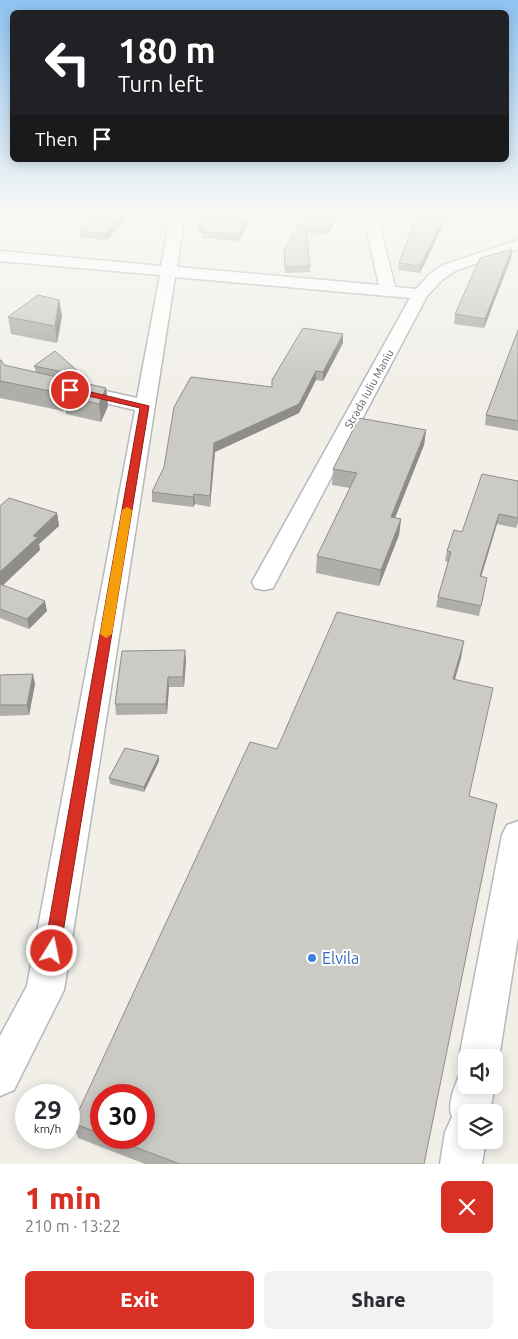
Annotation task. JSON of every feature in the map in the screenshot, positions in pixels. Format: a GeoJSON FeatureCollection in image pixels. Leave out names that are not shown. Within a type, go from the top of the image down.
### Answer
{"type":"FeatureCollection","features":[{"type":"Feature","properties":{"kind":"street"},"geometry":{"type":"LineString","coordinates":[[138,268],[420,294]]}},
{"type":"Feature","properties":{"kind":"street"},"geometry":{"type":"LineString","coordinates":[[383,268],[388,291]]}},
{"type":"Feature","properties":{"kind":"street","name":"Strada Iuliu Maniu"},"geometry":{"type":"LineString","coordinates":[[264,582],[420,294],[437,276],[449,268]]}},
{"type":"Feature","properties":{"kind":"street"},"geometry":{"type":"LineString","coordinates":[[0,1076],[46,990],[168,271]]}},
{"type":"Feature","properties":{"kind":"street"},"geometry":{"type":"LineString","coordinates":[[52,385],[145,406]]}},
{"type":"Feature","properties":{"kind":"street"},"geometry":{"type":"LineString","coordinates":[[481,1049],[518,835]]}},
{"type":"Feature","properties":{"kind":"street"},"geometry":{"type":"LineString","coordinates":[[461,1164],[463,1149]]}},
{"type":"Feature","properties":{"kind":"building"},"geometry":{"type":"Polygon","coordinates":[[[475,268],[505,268],[485,319],[455,314],[475,268]]]}},
{"type":"Feature","properties":{"kind":"building"},"geometry":{"type":"Polygon","coordinates":[[[38,295],[59,300],[55,326],[8,317],[38,295]]]}},
{"type":"Feature","properties":{"kind":"building"},"geometry":{"type":"Polygon","coordinates":[[[303,328],[343,334],[323,372],[316,371],[299,404],[214,443],[210,496],[194,494],[193,497],[152,492],[164,467],[174,407],[191,377],[272,387],[272,380],[303,328]]]}},
{"type":"Feature","properties":{"kind":"building"},"geometry":{"type":"Polygon","coordinates":[[[518,330],[518,421],[486,415],[518,330]]]}},
{"type":"Feature","properties":{"kind":"building"},"geometry":{"type":"Polygon","coordinates":[[[55,351],[83,376],[34,366],[55,351]]]}},
{"type":"Feature","properties":{"kind":"building"},"geometry":{"type":"Polygon","coordinates":[[[0,360],[4,365],[106,388],[99,404],[63,396],[65,388],[60,393],[0,381],[0,360]]]}},
{"type":"Feature","properties":{"kind":"building"},"geometry":{"type":"Polygon","coordinates":[[[359,418],[426,430],[391,517],[401,519],[381,570],[317,556],[357,473],[333,469],[359,418]]]}},
{"type":"Feature","properties":{"kind":"building"},"geometry":{"type":"Polygon","coordinates":[[[482,474],[518,481],[518,518],[499,514],[480,576],[487,578],[481,606],[438,597],[451,552],[447,551],[454,530],[462,532],[482,474]]]}},
{"type":"Feature","properties":{"kind":"building"},"geometry":{"type":"Polygon","coordinates":[[[9,498],[57,513],[33,536],[38,537],[0,572],[0,506],[9,498]]]}},
{"type":"Feature","properties":{"kind":"building"},"geometry":{"type":"Polygon","coordinates":[[[0,584],[45,601],[27,619],[0,609],[0,584]]]}},
{"type":"Feature","properties":{"kind":"building","name":"Elvila"},"geometry":{"type":"Polygon","coordinates":[[[337,612],[464,641],[453,679],[493,688],[469,796],[497,804],[424,1164],[180,1164],[140,1149],[155,1149],[155,1084],[91,1084],[250,742],[277,749],[337,612]]]}},
{"type":"Feature","properties":{"kind":"building"},"geometry":{"type":"Polygon","coordinates":[[[185,650],[183,677],[168,677],[166,704],[115,704],[122,651],[185,650]]]}},
{"type":"Feature","properties":{"kind":"building"},"geometry":{"type":"Polygon","coordinates":[[[33,674],[27,705],[0,705],[0,675],[33,674]]]}},
{"type":"Feature","properties":{"kind":"building"},"geometry":{"type":"Polygon","coordinates":[[[125,748],[159,756],[144,787],[109,778],[125,748]]]}},
{"type":"Feature","properties":{"kind":"building","name":"Elvila"},"geometry":{"type":"Polygon","coordinates":[[[90,1086],[90,1130],[80,1126],[80,1108],[90,1086]]]}},
{"type":"Feature","properties":{"kind":"slow traffic"},"geometry":{"type":"LineString","coordinates":[[106,634],[127,510]]}},
{"type":"Feature","properties":{"kind":"place","name":"Elvila"},"geometry":{"type":"Point","coordinates":[312,958]}},
{"type":"Feature","properties":{"kind":"route"},"geometry":{"type":"LineString","coordinates":[[52,951],[145,406],[70,390]]}}]}
